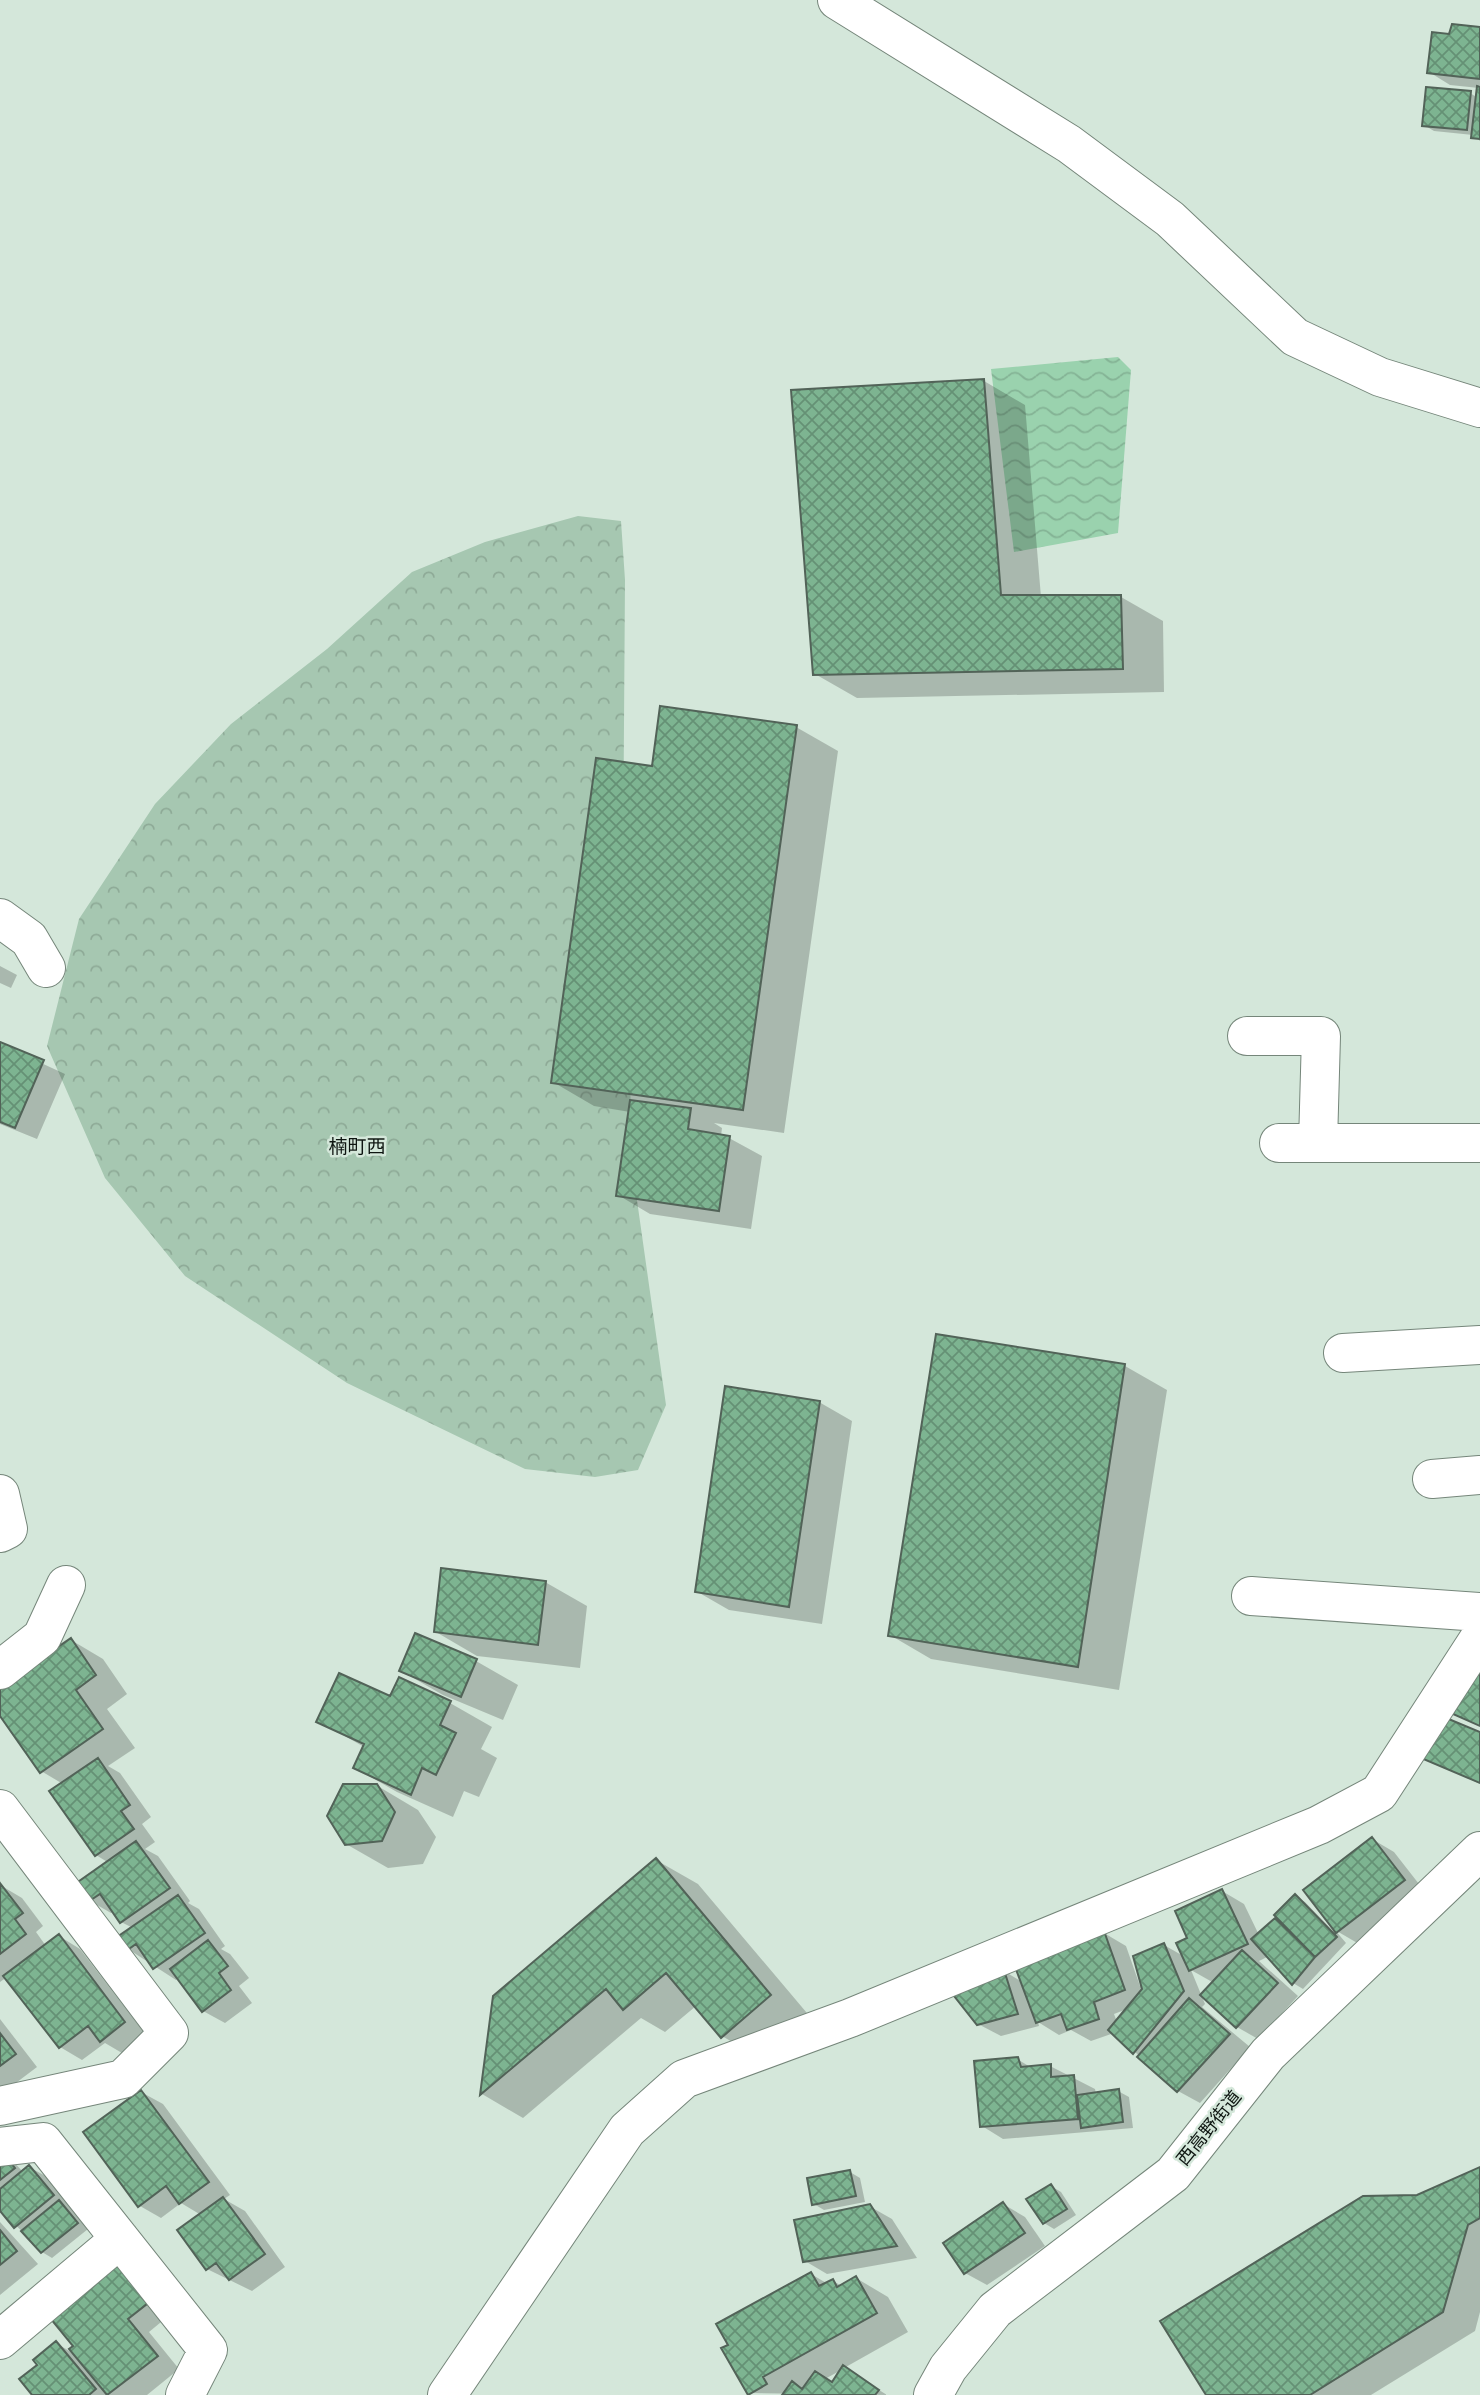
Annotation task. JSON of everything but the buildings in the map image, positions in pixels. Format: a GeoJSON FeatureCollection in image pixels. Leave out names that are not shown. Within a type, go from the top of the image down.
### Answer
{"type":"FeatureCollection","features":[{"type":"Feature","properties":{"kind":"street"},"geometry":{"type":"LineString","coordinates":[[837,0],[1069,144],[1170,219],[1295,337],[1380,377],[1480,408]]}},
{"type":"Feature","properties":{"kind":"street"},"geometry":{"type":"LineString","coordinates":[[0,918],[30,939],[46,968]]}},
{"type":"Feature","properties":{"kind":"street"},"geometry":{"type":"LineString","coordinates":[[1247,1037],[1321,1036],[1318,1143]]}},
{"type":"Feature","properties":{"kind":"street"},"geometry":{"type":"LineString","coordinates":[[1279,1143],[1480,1143]]}},
{"type":"Feature","properties":{"kind":"street"},"geometry":{"type":"LineString","coordinates":[[1343,1353],[1480,1345]]}},
{"type":"Feature","properties":{"kind":"street"},"geometry":{"type":"LineString","coordinates":[[1432,1479],[1480,1475]]}},
{"type":"Feature","properties":{"kind":"street"},"geometry":{"type":"LineString","coordinates":[[0,1494],[8,1530],[0,1532]]}},
{"type":"Feature","properties":{"kind":"street"},"geometry":{"type":"LineString","coordinates":[[0,1670],[42,1637],[66,1585]]}},
{"type":"Feature","properties":{"kind":"street"},"geometry":{"type":"LineString","coordinates":[[1251,1596],[1480,1612]]}},
{"type":"Feature","properties":{"kind":"street"},"geometry":{"type":"LineString","coordinates":[[447,2395],[627,2130],[684,2079],[876,2008],[1319,1825],[1379,1793],[1480,1637]]}},
{"type":"Feature","properties":{"kind":"street"},"geometry":{"type":"LineString","coordinates":[[0,1809],[169,2033],[122,2078],[0,2106]]}},
{"type":"Feature","properties":{"kind":"street","name":"西高野街道"},"geometry":{"type":"LineString","coordinates":[[933,2395],[948,2368],[995,2310],[1173,2174],[1268,2054],[1480,1851]]}},
{"type":"Feature","properties":{"kind":"street"},"geometry":{"type":"LineString","coordinates":[[0,2147],[43,2142],[208,2350],[185,2395]]}},
{"type":"Feature","properties":{"kind":"street"},"geometry":{"type":"LineString","coordinates":[[0,2340],[120,2239]]}},
{"type":"Feature","properties":{"kind":"green space"},"geometry":{"type":"Polygon","coordinates":[[[578,516],[621,521],[625,580],[623,870],[633,1172],[666,1405],[638,1470],[595,1477],[525,1469],[347,1383],[185,1276],[105,1178],[47,1046],[79,919],[155,804],[231,724],[327,649],[412,572],[485,542],[578,516]]]}},
{"type":"Feature","properties":{"kind":"water"},"geometry":{"type":"Polygon","coordinates":[[[1118,357],[1131,370],[1118,533],[1014,552],[991,369],[1118,357]]]}},
{"type":"Feature","properties":{"kind":"district","name":"楠町西"},"geometry":{"type":"Point","coordinates":[357,1146]}}]}
